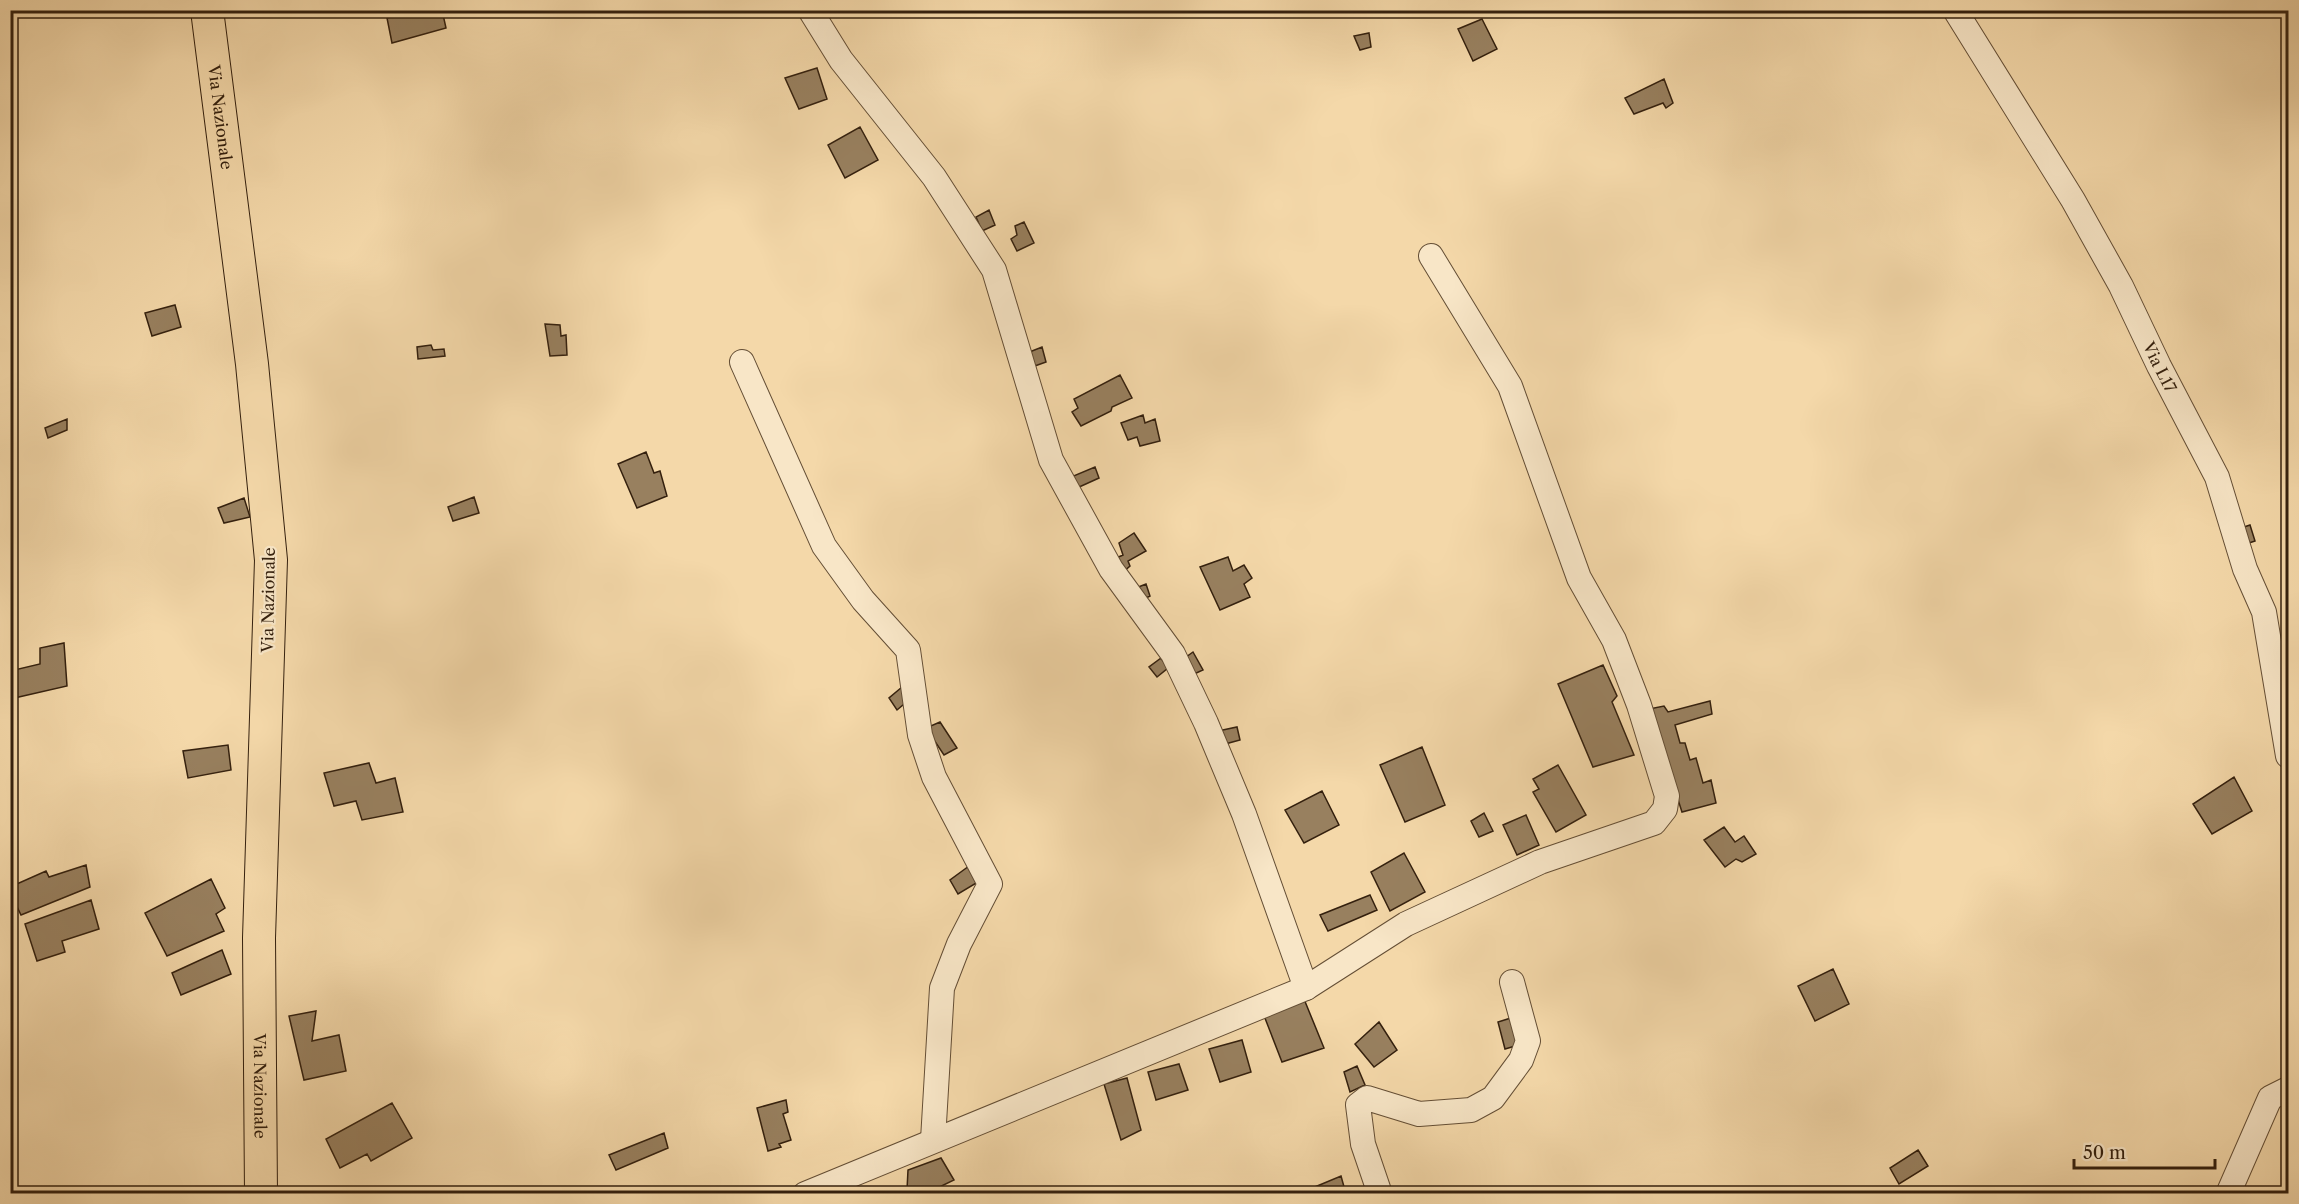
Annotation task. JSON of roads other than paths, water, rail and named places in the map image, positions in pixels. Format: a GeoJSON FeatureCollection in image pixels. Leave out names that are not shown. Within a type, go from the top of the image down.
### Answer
{"type":"FeatureCollection","features":[{"type":"Feature","properties":{"kind":"main road","name":"Via Nazionale"},"geometry":{"type":"LineString","coordinates":[[207,10],[252,364],[271,560],[259,939],[261,1194]]}},
{"type":"Feature","properties":{"kind":"street"},"geometry":{"type":"LineString","coordinates":[[810,10],[841,60],[933,177],[994,270],[1051,460],[1111,569],[1173,654],[1206,723],[1244,814],[1306,988]]}},
{"type":"Feature","properties":{"kind":"street","name":"Via L17"},"geometry":{"type":"LineString","coordinates":[[1955,10],[2073,200],[2121,286],[2159,366],[2217,477],[2245,569],[2264,612],[2289,756]]}},
{"type":"Feature","properties":{"kind":"street"},"geometry":{"type":"LineString","coordinates":[[805,1194],[1306,988],[1406,924],[1540,862],[1654,823],[1665,809],[1667,796],[1639,705],[1614,640],[1579,578],[1510,386],[1431,256]]}},
{"type":"Feature","properties":{"kind":"street"},"geometry":{"type":"LineString","coordinates":[[742,362],[824,546],[863,600],[908,650],[920,735],[934,777],[990,884],[959,944],[942,988],[933,1140]]}},
{"type":"Feature","properties":{"kind":"street"},"geometry":{"type":"LineString","coordinates":[[1380,1194],[1363,1144],[1358,1105],[1367,1098],[1419,1114],[1472,1110],[1493,1098],[1521,1060],[1528,1041],[1512,982]]}},
{"type":"Feature","properties":{"kind":"street"},"geometry":{"type":"LineString","coordinates":[[2228,1194],[2270,1098],[2289,1089]]}}]}
